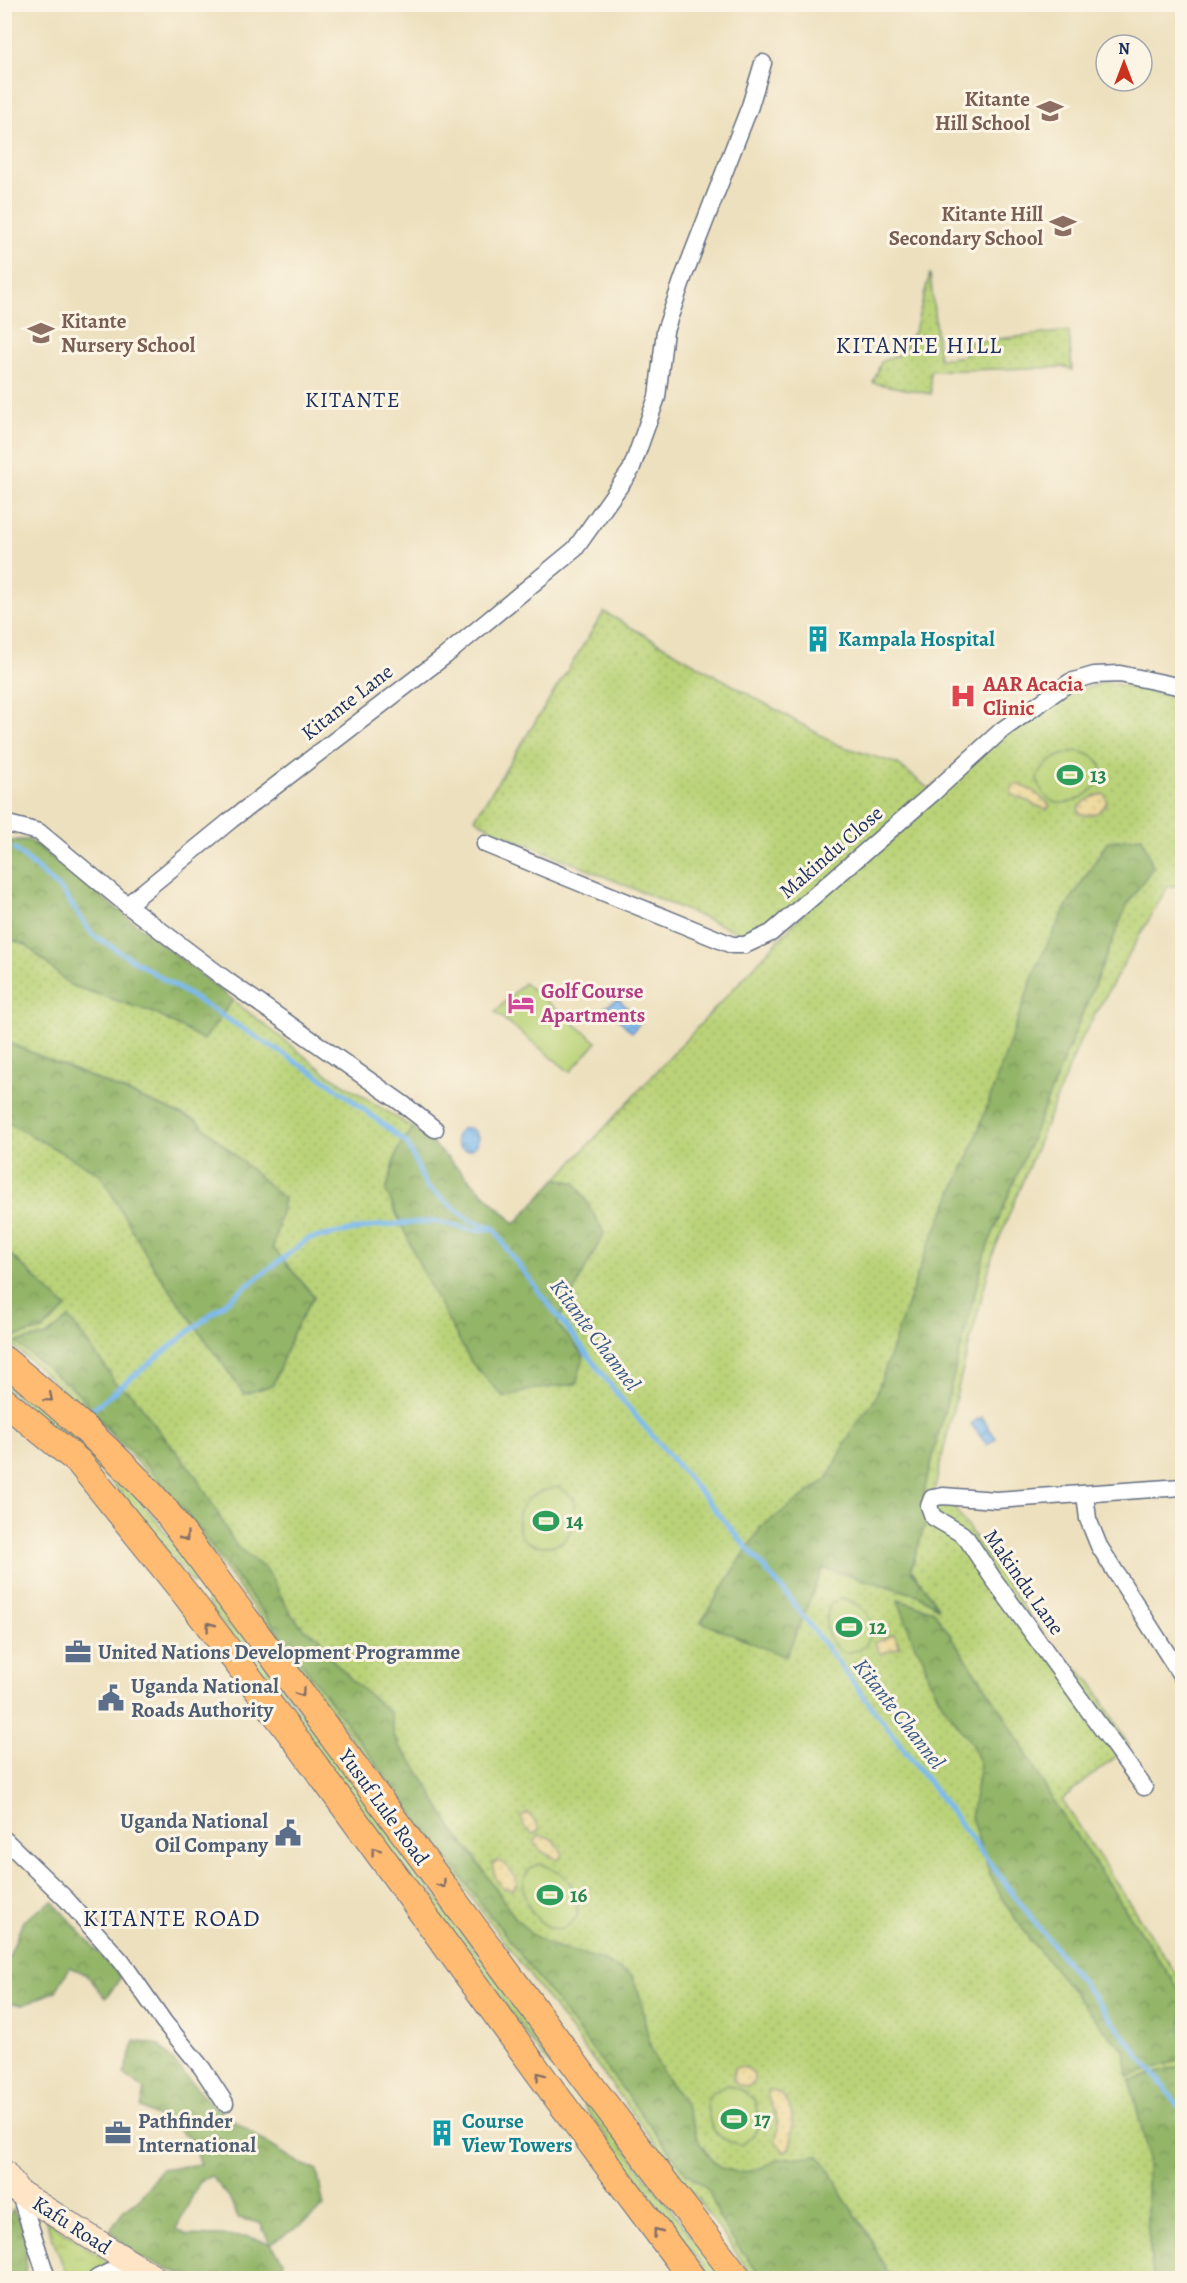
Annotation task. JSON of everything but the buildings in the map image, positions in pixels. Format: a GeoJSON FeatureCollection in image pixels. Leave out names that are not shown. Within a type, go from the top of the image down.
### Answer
{"type":"FeatureCollection","features":[{"type":"Feature","properties":{"kind":"main road","name":"Yusuf Lule Road"},"geometry":{"type":"LineString","coordinates":[[4,1360],[136,1476],[165,1510],[571,2060],[738,2278]]}},
{"type":"Feature","properties":{"kind":"main road","name":"Yusuf Lule Road"},"geometry":{"type":"LineString","coordinates":[[4,1401],[79,1462],[188,1596],[327,1782],[562,2106],[692,2278]]}},
{"type":"Feature","properties":{"kind":"main road"},"geometry":{"type":"LineString","coordinates":[[188,1596],[214,1576]]}},
{"type":"Feature","properties":{"kind":"main road"},"geometry":{"type":"LineString","coordinates":[[4,2172],[19,2192]]}},
{"type":"Feature","properties":{"kind":"main road","name":"Kafu Road"},"geometry":{"type":"LineString","coordinates":[[19,2192],[155,2278]]}},
{"type":"Feature","properties":{"kind":"street","name":"Kitante Lane"},"geometry":{"type":"LineString","coordinates":[[127,905],[241,813],[445,656],[575,549],[631,470],[657,397],[665,331],[683,278],[750,106],[763,63]]}},
{"type":"Feature","properties":{"kind":"street","name":"Makindu Close"},"geometry":{"type":"LineString","coordinates":[[485,844],[732,945],[745,945],[771,933],[1002,730],[1070,682],[1094,675],[1120,674],[1182,687]]}},
{"type":"Feature","properties":{"kind":"street"},"geometry":{"type":"LineString","coordinates":[[4,823],[39,832],[127,905],[236,988],[403,1104],[435,1130]]}},
{"type":"Feature","properties":{"kind":"street","name":"Makindu Lane"},"geometry":{"type":"LineString","coordinates":[[1144,1787],[967,1539],[955,1529],[933,1517],[929,1506],[932,1498],[943,1496],[996,1500],[1182,1488]]}},
{"type":"Feature","properties":{"kind":"street"},"geometry":{"type":"LineString","coordinates":[[1085,1494],[1089,1519],[1099,1546],[1182,1677]]}},
{"type":"Feature","properties":{"kind":"street"},"geometry":{"type":"LineString","coordinates":[[4,1839],[67,1900],[122,1962],[165,2022],[202,2068],[225,2103]]}},
{"type":"Feature","properties":{"kind":"street"},"geometry":{"type":"LineString","coordinates":[[19,2192],[47,2278]]}},
{"type":"Feature","properties":{"kind":"street"},"geometry":{"type":"LineString","coordinates":[[96,2278],[130,2262]]}},
{"type":"Feature","properties":{"kind":"green space"},"geometry":{"type":"Polygon","coordinates":[[[930,273],[939,359],[965,356],[963,343],[1069,331],[1072,370],[1066,367],[930,371],[931,394],[873,383],[881,362],[901,353],[915,330],[930,273]]]}},
{"type":"Feature","properties":{"kind":"green space"},"geometry":{"type":"Polygon","coordinates":[[[604,612],[838,745],[898,764],[929,789],[1044,699],[1107,682],[1182,699],[1182,886],[1168,886],[1080,1041],[993,1254],[933,1496],[957,1495],[955,1509],[1048,1642],[1092,1683],[1129,1746],[1062,1800],[1182,1983],[1182,2278],[754,2278],[704,2208],[173,1500],[89,1412],[5,1339],[4,846],[12,841],[28,841],[44,849],[63,867],[326,1073],[413,1128],[433,1144],[515,1224],[838,876],[754,939],[491,829],[475,818],[604,612]]]}},
{"type":"Feature","properties":{"kind":"green space","name":"13"},"geometry":{"type":"Polygon","coordinates":[[[1077,751],[1094,758],[1101,767],[1101,777],[1095,787],[1085,796],[1060,803],[1049,799],[1037,779],[1040,773],[1053,760],[1077,751]]]}},
{"type":"Feature","properties":{"kind":"green space"},"geometry":{"type":"Polygon","coordinates":[[[1142,837],[1153,867],[1127,905],[985,1253],[926,1483],[923,1497],[930,1509],[911,1569],[939,1608],[918,1595],[823,1568],[786,1657],[701,1622],[761,1527],[827,1479],[855,1425],[874,1401],[924,1256],[973,1146],[1037,965],[1065,909],[1108,841],[1142,837]]]}},
{"type":"Feature","properties":{"kind":"green space"},"geometry":{"type":"Polygon","coordinates":[[[29,840],[233,1000],[204,1040],[154,1013],[70,985],[26,945],[5,938],[5,846],[10,841],[29,840]]]}},
{"type":"Feature","properties":{"kind":"green space"},"geometry":{"type":"Polygon","coordinates":[[[524,983],[597,1042],[570,1072],[495,1012],[524,983]]]}},
{"type":"Feature","properties":{"kind":"green space"},"geometry":{"type":"Polygon","coordinates":[[[4,1041],[197,1121],[284,1199],[273,1248],[314,1296],[294,1331],[273,1385],[244,1394],[153,1266],[100,1174],[5,1121],[4,1041]]]}},
{"type":"Feature","properties":{"kind":"green space"},"geometry":{"type":"Polygon","coordinates":[[[413,1128],[433,1144],[515,1224],[557,1178],[576,1183],[604,1233],[557,1324],[584,1356],[576,1384],[534,1389],[504,1398],[471,1362],[427,1281],[386,1191],[398,1149],[413,1128]]]}},
{"type":"Feature","properties":{"kind":"green space"},"geometry":{"type":"Polygon","coordinates":[[[4,1248],[67,1308],[42,1330],[5,1339],[4,1248]]]}},
{"type":"Feature","properties":{"kind":"green space"},"geometry":{"type":"Polygon","coordinates":[[[69,1318],[114,1382],[133,1395],[195,1474],[237,1547],[267,1570],[291,1614],[305,1630],[320,1637],[331,1658],[353,1681],[390,1713],[394,1735],[400,1747],[417,1768],[453,1830],[514,1916],[529,1932],[547,1944],[602,1960],[632,1976],[641,1999],[649,2043],[656,2060],[668,2081],[681,2097],[699,2142],[713,2161],[721,2168],[737,2172],[755,2171],[778,2159],[818,2155],[831,2171],[843,2197],[866,2230],[886,2270],[893,2278],[764,2278],[725,2228],[707,2189],[686,2173],[280,1634],[179,1504],[150,1469],[111,1432],[78,1393],[15,1342],[46,1336],[69,1318]]]}},
{"type":"Feature","properties":{"kind":"green space"},"geometry":{"type":"Polygon","coordinates":[[[4,1371],[117,1470],[197,1573],[198,1581],[193,1583],[109,1479],[5,1386],[4,1371]]]}},
{"type":"Feature","properties":{"kind":"green space","name":"14"},"geometry":{"type":"Polygon","coordinates":[[[559,1487],[574,1499],[573,1523],[567,1537],[554,1545],[540,1546],[529,1543],[518,1529],[521,1507],[531,1497],[559,1487]]]}},
{"type":"Feature","properties":{"kind":"green space"},"geometry":{"type":"Polygon","coordinates":[[[211,1597],[218,1599],[567,2075],[553,2067],[533,2044],[207,1603],[211,1597]]]}},
{"type":"Feature","properties":{"kind":"green space","name":"12"},"geometry":{"type":"Polygon","coordinates":[[[842,1598],[865,1611],[871,1622],[869,1639],[866,1644],[859,1650],[845,1653],[833,1643],[826,1626],[830,1604],[842,1598]]]}},
{"type":"Feature","properties":{"kind":"green space"},"geometry":{"type":"Polygon","coordinates":[[[898,1600],[934,1611],[1003,1713],[1055,1804],[1182,1994],[1182,2059],[1128,2077],[1125,2050],[1113,2040],[1028,1937],[1004,1902],[989,1873],[971,1817],[980,1765],[971,1743],[942,1703],[928,1677],[923,1657],[915,1646],[898,1600]]]}},
{"type":"Feature","properties":{"kind":"green space","name":"16"},"geometry":{"type":"Polygon","coordinates":[[[538,1864],[563,1876],[573,1890],[577,1917],[566,1927],[556,1929],[547,1926],[532,1912],[527,1902],[524,1882],[528,1872],[538,1864]]]}},
{"type":"Feature","properties":{"kind":"green space"},"geometry":{"type":"Polygon","coordinates":[[[52,1901],[121,1977],[106,1998],[86,1974],[70,1967],[56,1991],[23,2005],[5,2003],[5,1967],[23,1921],[52,1901]]]}},
{"type":"Feature","properties":{"kind":"green space"},"geometry":{"type":"Polygon","coordinates":[[[135,2041],[159,2045],[209,2102],[260,2139],[299,2163],[317,2170],[324,2207],[301,2225],[271,2243],[284,2262],[272,2278],[193,2278],[139,2258],[110,2231],[124,2210],[140,2198],[161,2169],[201,2164],[191,2140],[176,2127],[141,2108],[145,2090],[124,2074],[135,2041]],[[211,2176],[200,2181],[176,2229],[187,2235],[249,2237],[270,2243],[260,2223],[238,2218],[229,2197],[211,2176]]]}},
{"type":"Feature","properties":{"kind":"green space"},"geometry":{"type":"Polygon","coordinates":[[[1182,2066],[1182,2278],[1155,2278],[1147,2222],[1147,2150],[1130,2081],[1182,2066]]]}},
{"type":"Feature","properties":{"kind":"green space","name":"17"},"geometry":{"type":"Polygon","coordinates":[[[728,2085],[743,2091],[755,2101],[758,2115],[756,2131],[742,2145],[718,2135],[709,2117],[707,2099],[713,2092],[728,2085]]]}},
{"type":"Feature","properties":{"kind":"green space"},"geometry":{"type":"Polygon","coordinates":[[[583,2093],[723,2278],[712,2278],[586,2109],[581,2097],[583,2093]]]}},
{"type":"Feature","properties":{"kind":"green space"},"geometry":{"type":"Polygon","coordinates":[[[13,2210],[28,2232],[25,2278],[5,2278],[5,2219],[13,2210]]]}},
{"type":"Feature","properties":{"kind":"green space"},"geometry":{"type":"Polygon","coordinates":[[[45,2219],[108,2262],[90,2278],[68,2278],[45,2219]]]}},
{"type":"Feature","properties":{"kind":"sand"},"geometry":{"type":"Polygon","coordinates":[[[1018,784],[1033,791],[1050,805],[1047,810],[1011,794],[1012,787],[1018,784]]]}},
{"type":"Feature","properties":{"kind":"sand"},"geometry":{"type":"Polygon","coordinates":[[[1104,794],[1107,801],[1102,809],[1089,815],[1080,814],[1078,808],[1084,803],[1104,794]]]}},
{"type":"Feature","properties":{"kind":"sand"},"geometry":{"type":"Polygon","coordinates":[[[894,1634],[900,1647],[880,1654],[875,1643],[894,1634]]]}},
{"type":"Feature","properties":{"kind":"sand"},"geometry":{"type":"Polygon","coordinates":[[[528,1813],[540,1829],[533,1834],[524,1827],[521,1817],[528,1813]]]}},
{"type":"Feature","properties":{"kind":"sand"},"geometry":{"type":"Polygon","coordinates":[[[539,1835],[548,1837],[556,1843],[563,1855],[558,1860],[541,1851],[534,1843],[539,1835]]]}},
{"type":"Feature","properties":{"kind":"sand"},"geometry":{"type":"Polygon","coordinates":[[[499,1861],[515,1877],[517,1884],[512,1890],[502,1888],[495,1877],[492,1863],[499,1861]]]}},
{"type":"Feature","properties":{"kind":"sand"},"geometry":{"type":"Polygon","coordinates":[[[734,2068],[746,2068],[754,2075],[754,2082],[749,2086],[738,2085],[733,2080],[734,2068]]]}},
{"type":"Feature","properties":{"kind":"sand"},"geometry":{"type":"Polygon","coordinates":[[[767,2090],[783,2097],[791,2112],[790,2148],[784,2152],[775,2140],[778,2124],[767,2090]]]}},
{"type":"Feature","properties":{"kind":"water"},"geometry":{"type":"Polygon","coordinates":[[[618,999],[642,1021],[632,1032],[605,1007],[618,999]]]}},
{"type":"Feature","properties":{"kind":"water"},"geometry":{"type":"Polygon","coordinates":[[[467,1128],[475,1131],[478,1139],[475,1147],[467,1150],[459,1147],[456,1139],[459,1131],[467,1128]]]}},
{"type":"Feature","properties":{"kind":"water"},"geometry":{"type":"Polygon","coordinates":[[[981,1417],[996,1438],[987,1445],[971,1424],[981,1417]]]}},
{"type":"Feature","properties":{"kind":"waterway"},"geometry":{"type":"LineString","coordinates":[[15,849],[62,891],[93,935],[330,1083],[407,1143],[426,1186],[470,1220],[495,1229]]}},
{"type":"Feature","properties":{"kind":"waterway"},"geometry":{"type":"LineString","coordinates":[[89,1412],[308,1239],[376,1226],[434,1221],[474,1230],[490,1229]]}},
{"type":"Feature","properties":{"kind":"waterway","name":"Kitante Channel"},"geometry":{"type":"LineString","coordinates":[[495,1229],[508,1251],[623,1401],[788,1596],[1017,1899],[1182,2110]]}},
{"type":"Feature","properties":{"kind":"place","name":"Kitante Hill School"},"geometry":{"type":"Point","coordinates":[1050,111]}},
{"type":"Feature","properties":{"kind":"place","name":"Kitante Hill Secondary School"},"geometry":{"type":"Point","coordinates":[1063,226]}},
{"type":"Feature","properties":{"kind":"place","name":"Kitante Nursery School"},"geometry":{"type":"Point","coordinates":[41,333]}},
{"type":"Feature","properties":{"kind":"place","name":"Kampala Hospital"},"geometry":{"type":"Point","coordinates":[818,639]}},
{"type":"Feature","properties":{"kind":"place","name":"AAR Acacia Clinic"},"geometry":{"type":"Point","coordinates":[963,696]}},
{"type":"Feature","properties":{"kind":"place","name":"13"},"geometry":{"type":"Point","coordinates":[1070,775]}},
{"type":"Feature","properties":{"kind":"place","name":"Golf Course Apartments"},"geometry":{"type":"Point","coordinates":[521,1003]}},
{"type":"Feature","properties":{"kind":"place","name":"14"},"geometry":{"type":"Point","coordinates":[546,1521]}},
{"type":"Feature","properties":{"kind":"place","name":"12"},"geometry":{"type":"Point","coordinates":[849,1627]}},
{"type":"Feature","properties":{"kind":"place","name":"United Nations Development Programme"},"geometry":{"type":"Point","coordinates":[78,1652]}},
{"type":"Feature","properties":{"kind":"place","name":"Uganda National Roads Authority"},"geometry":{"type":"Point","coordinates":[111,1698]}},
{"type":"Feature","properties":{"kind":"place","name":"Uganda National Oil Company"},"geometry":{"type":"Point","coordinates":[288,1833]}},
{"type":"Feature","properties":{"kind":"place","name":"16"},"geometry":{"type":"Point","coordinates":[550,1895]}},
{"type":"Feature","properties":{"kind":"place","name":"17"},"geometry":{"type":"Point","coordinates":[734,2119]}},
{"type":"Feature","properties":{"kind":"place","name":"Pathfinder International"},"geometry":{"type":"Point","coordinates":[118,2133]}},
{"type":"Feature","properties":{"kind":"place","name":"Course View Towers"},"geometry":{"type":"Point","coordinates":[442,2133]}},
{"type":"Feature","properties":{"kind":"district","name":"KITANTE HILL"},"geometry":{"type":"Point","coordinates":[919,345]}},
{"type":"Feature","properties":{"kind":"district","name":"KITANTE"},"geometry":{"type":"Point","coordinates":[353,400]}},
{"type":"Feature","properties":{"kind":"district","name":"KITANTE ROAD"},"geometry":{"type":"Point","coordinates":[172,1918]}}]}
